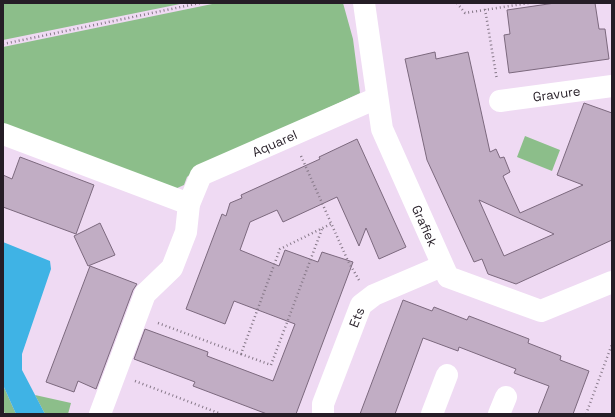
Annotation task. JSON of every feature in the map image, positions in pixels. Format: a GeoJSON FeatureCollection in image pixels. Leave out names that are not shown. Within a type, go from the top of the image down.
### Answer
{"type":"FeatureCollection","features":[{"type":"Feature","properties":{"kind":"street","name":"Grafiek"},"geometry":{"type":"LineString","coordinates":[[364,3],[382,129],[448,277],[541,311],[612,281]]}},
{"type":"Feature","properties":{"kind":"street","name":"Gravure"},"geometry":{"type":"LineString","coordinates":[[500,101],[612,86]]}},
{"type":"Feature","properties":{"kind":"street","name":"Aquarel"},"geometry":{"type":"LineString","coordinates":[[100,414],[145,294],[172,268],[186,232],[189,204],[201,175],[377,98]]}},
{"type":"Feature","properties":{"kind":"street"},"geometry":{"type":"LineString","coordinates":[[3,134],[189,204]]}},
{"type":"Feature","properties":{"kind":"street","name":"Ets"},"geometry":{"type":"LineString","coordinates":[[323,414],[323,404],[362,305],[367,299],[442,266]]}},
{"type":"Feature","properties":{"kind":"street"},"geometry":{"type":"LineString","coordinates":[[432,414],[446,374]]}},
{"type":"Feature","properties":{"kind":"path"},"geometry":{"type":"LineString","coordinates":[[3,44],[200,3]]}},
{"type":"Feature","properties":{"kind":"path"},"geometry":{"type":"LineString","coordinates":[[457,3],[457,5],[465,12],[529,3]]}},
{"type":"Feature","properties":{"kind":"path"},"geometry":{"type":"LineString","coordinates":[[485,9],[500,101]]}},
{"type":"Feature","properties":{"kind":"path"},"geometry":{"type":"LineString","coordinates":[[293,135],[303,163],[367,299]]}},
{"type":"Feature","properties":{"kind":"path"},"geometry":{"type":"LineString","coordinates":[[242,354],[280,249],[331,224]]}},
{"type":"Feature","properties":{"kind":"path"},"geometry":{"type":"LineString","coordinates":[[137,315],[271,365],[322,229]]}},
{"type":"Feature","properties":{"kind":"path"},"geometry":{"type":"LineString","coordinates":[[586,414],[612,344]]}},
{"type":"Feature","properties":{"kind":"path"},"geometry":{"type":"LineString","coordinates":[[115,374],[221,414]]}},
{"type":"Feature","properties":{"kind":"green space"},"geometry":{"type":"Polygon","coordinates":[[[3,3],[185,3],[3,40],[3,3]]]}},
{"type":"Feature","properties":{"kind":"green space"},"geometry":{"type":"Polygon","coordinates":[[[217,3],[343,3],[353,39],[360,93],[194,171],[187,177],[184,185],[175,189],[3,125],[3,47],[217,3]]]}},
{"type":"Feature","properties":{"kind":"green space"},"geometry":{"type":"Polygon","coordinates":[[[525,136],[560,150],[552,171],[517,157],[525,136]]]}},
{"type":"Feature","properties":{"kind":"green space"},"geometry":{"type":"Polygon","coordinates":[[[3,385],[16,414],[5,414],[3,409],[3,385]]]}},
{"type":"Feature","properties":{"kind":"green space"},"geometry":{"type":"Polygon","coordinates":[[[35,395],[71,403],[68,414],[45,414],[35,395]]]}},
{"type":"Feature","properties":{"kind":"water"},"geometry":{"type":"Polygon","coordinates":[[[3,242],[50,261],[51,269],[22,354],[22,370],[45,414],[16,414],[3,385],[3,242]]]}},
{"type":"Feature","properties":{"kind":"building"},"geometry":{"type":"Polygon","coordinates":[[[555,3],[595,3],[599,29],[605,29],[609,59],[509,73],[504,35],[510,34],[507,10],[555,3]]]}},
{"type":"Feature","properties":{"kind":"building"},"geometry":{"type":"Polygon","coordinates":[[[435,52],[436,59],[468,52],[490,152],[496,149],[500,158],[504,157],[510,172],[503,176],[520,213],[583,185],[557,175],[584,103],[612,113],[612,240],[516,284],[488,274],[482,259],[474,262],[427,160],[405,59],[435,52]],[[479,200],[504,256],[554,234],[479,200]]]}},
{"type":"Feature","properties":{"kind":"building"},"geometry":{"type":"Polygon","coordinates":[[[357,139],[406,247],[379,259],[366,228],[359,246],[337,197],[283,222],[277,210],[250,222],[240,250],[279,266],[285,250],[318,262],[322,252],[353,262],[296,414],[267,414],[193,386],[195,382],[134,359],[145,329],[208,352],[207,356],[273,381],[295,324],[234,301],[225,324],[186,309],[222,214],[226,216],[230,203],[242,198],[241,195],[320,159],[319,157],[357,139]]]}},
{"type":"Feature","properties":{"kind":"building"},"geometry":{"type":"Polygon","coordinates":[[[20,157],[94,185],[76,234],[3,207],[3,175],[12,179],[20,157]]]}},
{"type":"Feature","properties":{"kind":"building"},"geometry":{"type":"Polygon","coordinates":[[[100,223],[115,255],[88,266],[74,236],[100,223]]]}},
{"type":"Feature","properties":{"kind":"building"},"geometry":{"type":"Polygon","coordinates":[[[90,266],[137,284],[133,290],[96,389],[78,381],[74,392],[46,382],[90,266]]]}},
{"type":"Feature","properties":{"kind":"building"},"geometry":{"type":"Polygon","coordinates":[[[403,300],[432,311],[434,307],[467,320],[469,316],[529,339],[528,343],[561,356],[560,360],[589,371],[573,414],[538,414],[549,386],[514,373],[516,369],[459,347],[458,351],[423,338],[395,414],[360,414],[403,300]]]}}]}
